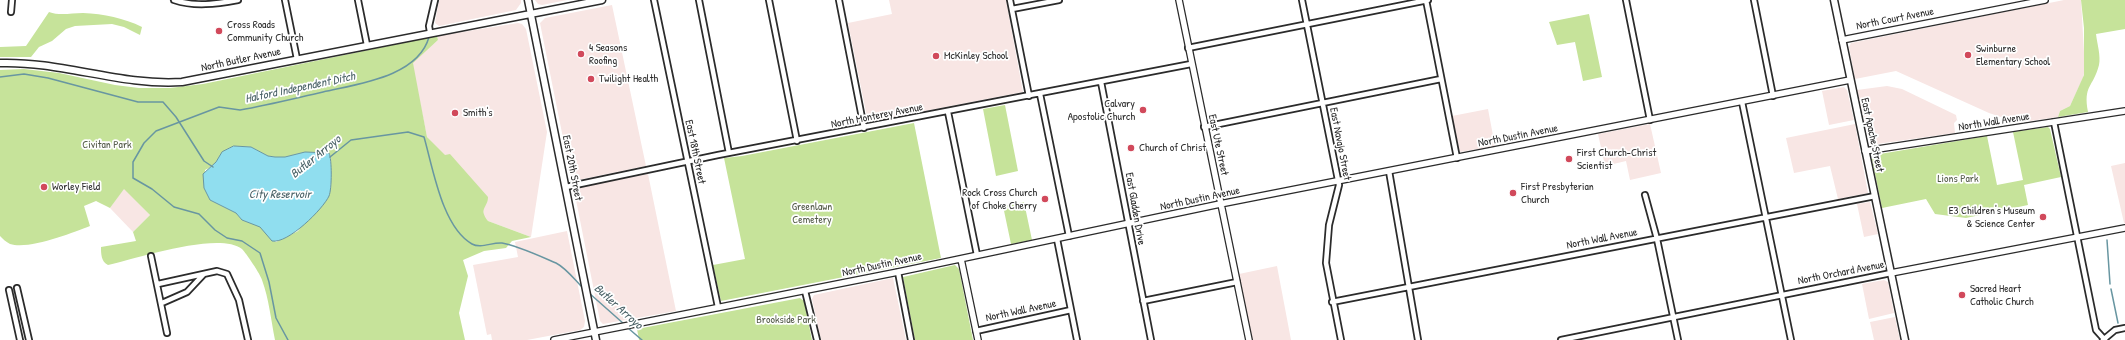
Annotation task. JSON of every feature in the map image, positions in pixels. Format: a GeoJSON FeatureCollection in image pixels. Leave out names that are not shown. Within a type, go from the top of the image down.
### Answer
{"type":"FeatureCollection","features":[{"type":"Feature","properties":{"kind":"main road","name":"East 20th Street"},"geometry":{"type":"LineString","coordinates":[[528,0],[596,340]]}},
{"type":"Feature","properties":{"kind":"main road","name":"North Butler Avenue"},"geometry":{"type":"LineString","coordinates":[[0,63],[39,64],[132,81],[167,83],[203,79],[430,32],[602,0]]}},
{"type":"Feature","properties":{"kind":"main road","name":"East Apache Street"},"geometry":{"type":"LineString","coordinates":[[1834,0],[1905,340]]}},
{"type":"Feature","properties":{"kind":"street"},"geometry":{"type":"LineString","coordinates":[[11,12],[12,0]]}},
{"type":"Feature","properties":{"kind":"street"},"geometry":{"type":"LineString","coordinates":[[174,0],[185,4],[238,0]]}},
{"type":"Feature","properties":{"kind":"street"},"geometry":{"type":"LineString","coordinates":[[285,0],[297,59]]}},
{"type":"Feature","properties":{"kind":"street"},"geometry":{"type":"LineString","coordinates":[[358,0],[367,45]]}},
{"type":"Feature","properties":{"kind":"street"},"geometry":{"type":"LineString","coordinates":[[430,32],[429,26],[435,0]]}},
{"type":"Feature","properties":{"kind":"street","name":"East 18th Street"},"geometry":{"type":"LineString","coordinates":[[654,0],[718,308]]}},
{"type":"Feature","properties":{"kind":"street"},"geometry":{"type":"LineString","coordinates":[[699,0],[729,154]]}},
{"type":"Feature","properties":{"kind":"street"},"geometry":{"type":"LineString","coordinates":[[769,0],[797,141]]}},
{"type":"Feature","properties":{"kind":"street"},"geometry":{"type":"LineString","coordinates":[[839,0],[864,128]]}},
{"type":"Feature","properties":{"kind":"street"},"geometry":{"type":"LineString","coordinates":[[1010,0],[1029,96]]}},
{"type":"Feature","properties":{"kind":"street"},"geometry":{"type":"LineString","coordinates":[[1012,9],[1059,0]]}},
{"type":"Feature","properties":{"kind":"street","name":"East Ute Street"},"geometry":{"type":"LineString","coordinates":[[1179,0],[1249,340]]}},
{"type":"Feature","properties":{"kind":"street","name":"East Navajo Street"},"geometry":{"type":"LineString","coordinates":[[1302,0],[1339,181],[1339,187],[1330,225],[1326,263],[1340,340]]}},
{"type":"Feature","properties":{"kind":"street"},"geometry":{"type":"LineString","coordinates":[[1188,48],[1427,0],[1457,158]]}},
{"type":"Feature","properties":{"kind":"street"},"geometry":{"type":"LineString","coordinates":[[1626,0],[1650,120]]}},
{"type":"Feature","properties":{"kind":"street"},"geometry":{"type":"LineString","coordinates":[[1754,0],[1773,96]]}},
{"type":"Feature","properties":{"kind":"street","name":"North Court Avenue"},"geometry":{"type":"LineString","coordinates":[[1842,40],[2015,3],[2046,0]]}},
{"type":"Feature","properties":{"kind":"street","name":"North Monterey Avenue"},"geometry":{"type":"LineString","coordinates":[[566,186],[1191,64]]}},
{"type":"Feature","properties":{"kind":"street"},"geometry":{"type":"LineString","coordinates":[[1204,127],[1441,79]]}},
{"type":"Feature","properties":{"kind":"street","name":"North Dustin Avenue"},"geometry":{"type":"LineString","coordinates":[[554,340],[805,291],[1220,204],[1850,80]]}},
{"type":"Feature","properties":{"kind":"street","name":"East Gladden Drive"},"geometry":{"type":"LineString","coordinates":[[1101,82],[1151,340]]}},
{"type":"Feature","properties":{"kind":"street"},"geometry":{"type":"LineString","coordinates":[[1040,94],[1069,236]]}},
{"type":"Feature","properties":{"kind":"street"},"geometry":{"type":"LineString","coordinates":[[1742,102],[1791,340]]}},
{"type":"Feature","properties":{"kind":"street","name":"North Wall Avenue"},"geometry":{"type":"LineString","coordinates":[[1865,151],[2125,111]]}},
{"type":"Feature","properties":{"kind":"street"},"geometry":{"type":"LineString","coordinates":[[948,112],[977,255]]}},
{"type":"Feature","properties":{"kind":"street"},"geometry":{"type":"LineString","coordinates":[[2054,122],[2096,330],[2104,340],[2115,330],[2125,328]]}},
{"type":"Feature","properties":{"kind":"street"},"geometry":{"type":"LineString","coordinates":[[1389,171],[1418,340]]}},
{"type":"Feature","properties":{"kind":"street"},"geometry":{"type":"LineString","coordinates":[[1645,195],[1658,239],[1678,340]]}},
{"type":"Feature","properties":{"kind":"street","name":"North Wall Avenue"},"geometry":{"type":"LineString","coordinates":[[1332,302],[1875,196]]}},
{"type":"Feature","properties":{"kind":"street","name":"North Orchard Avenue"},"geometry":{"type":"LineString","coordinates":[[1561,340],[1891,273],[2125,228]]}},
{"type":"Feature","properties":{"kind":"street"},"geometry":{"type":"LineString","coordinates":[[1056,239],[1077,340]]}},
{"type":"Feature","properties":{"kind":"street"},"geometry":{"type":"LineString","coordinates":[[152,256],[167,333]]}},
{"type":"Feature","properties":{"kind":"street"},"geometry":{"type":"LineString","coordinates":[[961,259],[978,340]]}},
{"type":"Feature","properties":{"kind":"street"},"geometry":{"type":"LineString","coordinates":[[158,284],[217,271],[227,274],[239,300],[248,340]]}},
{"type":"Feature","properties":{"kind":"street"},"geometry":{"type":"LineString","coordinates":[[898,272],[911,340]]}},
{"type":"Feature","properties":{"kind":"street"},"geometry":{"type":"LineString","coordinates":[[162,303],[187,292],[203,275]]}},
{"type":"Feature","properties":{"kind":"street"},"geometry":{"type":"LineString","coordinates":[[1143,301],[1237,282]]}},
{"type":"Feature","properties":{"kind":"street"},"geometry":{"type":"LineString","coordinates":[[17,288],[29,340]]}},
{"type":"Feature","properties":{"kind":"street"},"geometry":{"type":"LineString","coordinates":[[9,290],[20,340]]}},
{"type":"Feature","properties":{"kind":"street"},"geometry":{"type":"LineString","coordinates":[[805,291],[817,340]]}},
{"type":"Feature","properties":{"kind":"street","name":"North Wall Avenue"},"geometry":{"type":"LineString","coordinates":[[976,331],[1071,310]]}},
{"type":"Feature","properties":{"kind":"shaded area"},"geometry":{"type":"Polygon","coordinates":[[[439,0],[521,0],[521,3],[516,10],[439,26],[435,23],[439,0]]]}},
{"type":"Feature","properties":{"kind":"shaded area"},"geometry":{"type":"Polygon","coordinates":[[[535,0],[567,0],[542,5],[538,4],[535,0]]]}},
{"type":"Feature","properties":{"kind":"shaded area","name":"McKinley School"},"geometry":{"type":"Polygon","coordinates":[[[889,0],[1006,0],[1023,92],[868,122],[848,23],[892,14],[889,0]]]}},
{"type":"Feature","properties":{"kind":"shaded area","name":"Swinburne Elementary School"},"geometry":{"type":"Polygon","coordinates":[[[2064,0],[2081,0],[2085,70],[2083,78],[2070,106],[2060,111],[2058,117],[2016,123],[2015,118],[2004,118],[1989,113],[1896,71],[1855,79],[1849,47],[1851,43],[2064,0]]]}},
{"type":"Feature","properties":{"kind":"shaded area"},"geometry":{"type":"Polygon","coordinates":[[[612,5],[646,166],[573,181],[571,178],[540,23],[545,18],[612,5]]]}},
{"type":"Feature","properties":{"kind":"shaded area"},"geometry":{"type":"Polygon","coordinates":[[[518,23],[522,24],[526,29],[547,132],[531,237],[488,221],[484,216],[483,209],[486,203],[427,137],[412,63],[438,40],[437,36],[518,23]]]}},
{"type":"Feature","properties":{"kind":"shaded area"},"geometry":{"type":"Polygon","coordinates":[[[1887,86],[1902,89],[1956,115],[1957,120],[1954,123],[1955,133],[1870,145],[1857,90],[1887,86]]]}},
{"type":"Feature","properties":{"kind":"shaded area"},"geometry":{"type":"Polygon","coordinates":[[[1844,87],[1847,90],[1854,120],[1829,125],[1822,91],[1844,87]]]}},
{"type":"Feature","properties":{"kind":"shaded area"},"geometry":{"type":"Polygon","coordinates":[[[1488,109],[1495,146],[1460,152],[1452,116],[1488,109]]]}},
{"type":"Feature","properties":{"kind":"shaded area"},"geometry":{"type":"Polygon","coordinates":[[[1650,124],[1661,173],[1630,180],[1626,161],[1605,166],[1598,134],[1650,124]]]}},
{"type":"Feature","properties":{"kind":"shaded area"},"geometry":{"type":"Polygon","coordinates":[[[1855,124],[1868,193],[1838,199],[1830,166],[1794,173],[1786,138],[1855,124]]]}},
{"type":"Feature","properties":{"kind":"shaded area"},"geometry":{"type":"Polygon","coordinates":[[[2125,163],[2125,223],[2124,223],[2111,166],[2125,163]]]}},
{"type":"Feature","properties":{"kind":"shaded area"},"geometry":{"type":"Polygon","coordinates":[[[648,174],[676,311],[603,324],[600,321],[574,190],[576,188],[648,174]]]}},
{"type":"Feature","properties":{"kind":"shaded area"},"geometry":{"type":"Polygon","coordinates":[[[124,188],[150,215],[133,232],[110,208],[124,188]]]}},
{"type":"Feature","properties":{"kind":"shaded area"},"geometry":{"type":"Polygon","coordinates":[[[1870,202],[1878,234],[1864,237],[1857,204],[1870,202]]]}},
{"type":"Feature","properties":{"kind":"shaded area"},"geometry":{"type":"Polygon","coordinates":[[[567,231],[585,321],[584,327],[580,330],[527,340],[492,340],[491,334],[487,335],[473,265],[518,257],[515,242],[567,231]]]}},
{"type":"Feature","properties":{"kind":"shaded area"},"geometry":{"type":"Polygon","coordinates":[[[1277,266],[1291,340],[1252,340],[1239,274],[1277,266]]]}},
{"type":"Feature","properties":{"kind":"shaded area"},"geometry":{"type":"Polygon","coordinates":[[[893,278],[906,340],[821,340],[812,299],[814,295],[893,278]]]}},
{"type":"Feature","properties":{"kind":"shaded area"},"geometry":{"type":"Polygon","coordinates":[[[1884,280],[1888,282],[1894,313],[1869,319],[1862,284],[1884,280]]]}},
{"type":"Feature","properties":{"kind":"shaded area"},"geometry":{"type":"Polygon","coordinates":[[[1895,317],[1900,340],[1874,340],[1870,322],[1895,317]]]}},
{"type":"Feature","properties":{"kind":"green space"},"geometry":{"type":"Polygon","coordinates":[[[2081,0],[2125,0],[2125,29],[2096,34],[2099,65],[2097,73],[2088,91],[2088,112],[2058,117],[2060,111],[2070,106],[2084,75],[2084,28],[2081,0]]]}},
{"type":"Feature","properties":{"kind":"green space"},"geometry":{"type":"Polygon","coordinates":[[[49,12],[57,14],[83,13],[106,15],[128,21],[142,27],[140,35],[124,27],[112,24],[75,26],[66,29],[52,41],[39,47],[31,57],[0,57],[0,47],[26,46],[49,12]]]}},
{"type":"Feature","properties":{"kind":"green space"},"geometry":{"type":"Polygon","coordinates":[[[1589,14],[1602,77],[1583,81],[1575,42],[1557,45],[1549,22],[1589,14]]]}},
{"type":"Feature","properties":{"kind":"green space","name":"Civitan Park"},"geometry":{"type":"Polygon","coordinates":[[[437,36],[438,40],[413,63],[427,137],[445,155],[450,154],[488,197],[484,213],[488,221],[531,237],[512,241],[506,248],[484,251],[463,260],[468,276],[459,313],[465,340],[275,340],[268,302],[262,280],[242,249],[230,244],[215,243],[176,248],[108,265],[104,262],[101,247],[136,241],[133,232],[150,215],[124,189],[110,208],[96,201],[84,206],[90,226],[50,240],[28,245],[10,244],[0,236],[0,70],[24,69],[59,73],[115,85],[139,88],[170,88],[203,84],[437,36]],[[234,146],[224,151],[213,165],[205,170],[204,188],[210,200],[236,213],[242,220],[261,227],[276,242],[298,231],[331,187],[331,159],[329,153],[305,152],[285,157],[268,156],[251,147],[234,146]]]}},
{"type":"Feature","properties":{"kind":"green space"},"geometry":{"type":"Polygon","coordinates":[[[1005,105],[1018,171],[996,176],[983,109],[1005,105]]]}},
{"type":"Feature","properties":{"kind":"green space","name":"Greenlawn Cemetery"},"geometry":{"type":"Polygon","coordinates":[[[914,123],[941,258],[721,301],[713,265],[745,259],[724,158],[742,156],[914,123]]]}},
{"type":"Feature","properties":{"kind":"green space","name":"Lions Park"},"geometry":{"type":"Polygon","coordinates":[[[2048,127],[2050,129],[2061,177],[2024,185],[2028,205],[1966,218],[1935,214],[1926,199],[1882,208],[1872,159],[1874,155],[1987,136],[1997,185],[2023,180],[2013,132],[2048,127]]]}},
{"type":"Feature","properties":{"kind":"green space"},"geometry":{"type":"Polygon","coordinates":[[[1024,202],[1032,240],[1011,244],[1003,206],[1024,202]]]}},
{"type":"Feature","properties":{"kind":"green space"},"geometry":{"type":"Polygon","coordinates":[[[955,265],[959,269],[973,340],[915,340],[903,277],[955,265]]]}},
{"type":"Feature","properties":{"kind":"green space","name":"Brookside Park"},"geometry":{"type":"Polygon","coordinates":[[[800,298],[804,301],[812,340],[639,340],[637,329],[800,298]]]}},
{"type":"Feature","properties":{"kind":"water","name":"City Reservoir"},"geometry":{"type":"Polygon","coordinates":[[[234,146],[251,147],[268,156],[275,157],[285,157],[305,152],[329,153],[331,161],[331,187],[329,196],[313,217],[295,232],[287,237],[272,241],[260,227],[242,220],[236,213],[210,200],[204,188],[203,174],[216,162],[222,152],[234,146]]]}},
{"type":"Feature","properties":{"kind":"waterway","name":"Halford Independent Ditch"},"geometry":{"type":"LineString","coordinates":[[431,27],[438,0]]}},
{"type":"Feature","properties":{"kind":"waterway","name":"Halford Independent Ditch"},"geometry":{"type":"LineString","coordinates":[[288,340],[276,318],[269,282],[260,253],[242,241],[227,238],[215,230],[199,214],[174,207],[152,189],[133,178],[133,162],[144,143],[156,131],[219,107],[240,110],[369,82],[400,70],[413,61],[423,51],[429,37]]}},
{"type":"Feature","properties":{"kind":"waterway","name":"Butler Arroyo"},"geometry":{"type":"LineString","coordinates":[[0,77],[24,74],[48,78],[138,102],[163,102],[176,117],[204,161],[213,167]]}},
{"type":"Feature","properties":{"kind":"waterway","name":"Butler Arroyo"},"geometry":{"type":"LineString","coordinates":[[330,157],[351,140],[408,132],[424,137],[440,196],[453,224],[462,236],[475,245],[483,246],[494,243],[508,244],[556,263],[570,274],[583,288]]}},
{"type":"Feature","properties":{"kind":"waterway"},"geometry":{"type":"LineString","coordinates":[[2107,240],[2110,284]]}},
{"type":"Feature","properties":{"kind":"waterway"},"geometry":{"type":"LineString","coordinates":[[2111,289],[2118,323]]}},
{"type":"Feature","properties":{"kind":"waterway","name":"Butler Arroyo"},"geometry":{"type":"LineString","coordinates":[[589,293],[624,324]]}},
{"type":"Feature","properties":{"kind":"waterway","name":"Butler Arroyo"},"geometry":{"type":"LineString","coordinates":[[628,328],[642,340]]}},
{"type":"Feature","properties":{"kind":"place","name":"Cross Roads Community Church"},"geometry":{"type":"Point","coordinates":[219,31]}},
{"type":"Feature","properties":{"kind":"place","name":"4 Seasons Roofing"},"geometry":{"type":"Point","coordinates":[581,54]}},
{"type":"Feature","properties":{"kind":"place","name":"Swinburne Elementary School"},"geometry":{"type":"Point","coordinates":[1968,55]}},
{"type":"Feature","properties":{"kind":"place","name":"McKinley School"},"geometry":{"type":"Point","coordinates":[936,56]}},
{"type":"Feature","properties":{"kind":"place","name":"Twilight Health"},"geometry":{"type":"Point","coordinates":[591,79]}},
{"type":"Feature","properties":{"kind":"place","name":"Calvary Apostolic Church"},"geometry":{"type":"Point","coordinates":[1143,110]}},
{"type":"Feature","properties":{"kind":"place","name":"Smith's"},"geometry":{"type":"Point","coordinates":[455,113]}},
{"type":"Feature","properties":{"kind":"place","name":"Church of Christ"},"geometry":{"type":"Point","coordinates":[1131,148]}},
{"type":"Feature","properties":{"kind":"place","name":"First Church-Christ Scientist"},"geometry":{"type":"Point","coordinates":[1569,159]}},
{"type":"Feature","properties":{"kind":"place","name":"Worley Field"},"geometry":{"type":"Point","coordinates":[44,187]}},
{"type":"Feature","properties":{"kind":"place","name":"First Presbyterian Church"},"geometry":{"type":"Point","coordinates":[1513,193]}},
{"type":"Feature","properties":{"kind":"place","name":"Rock Cross Church of Choke Cherry"},"geometry":{"type":"Point","coordinates":[1045,199]}},
{"type":"Feature","properties":{"kind":"place","name":"E3 Children's Museum & Science Center"},"geometry":{"type":"Point","coordinates":[2043,217]}},
{"type":"Feature","properties":{"kind":"place","name":"Sacred Heart Catholic Church"},"geometry":{"type":"Point","coordinates":[1962,295]}}]}
